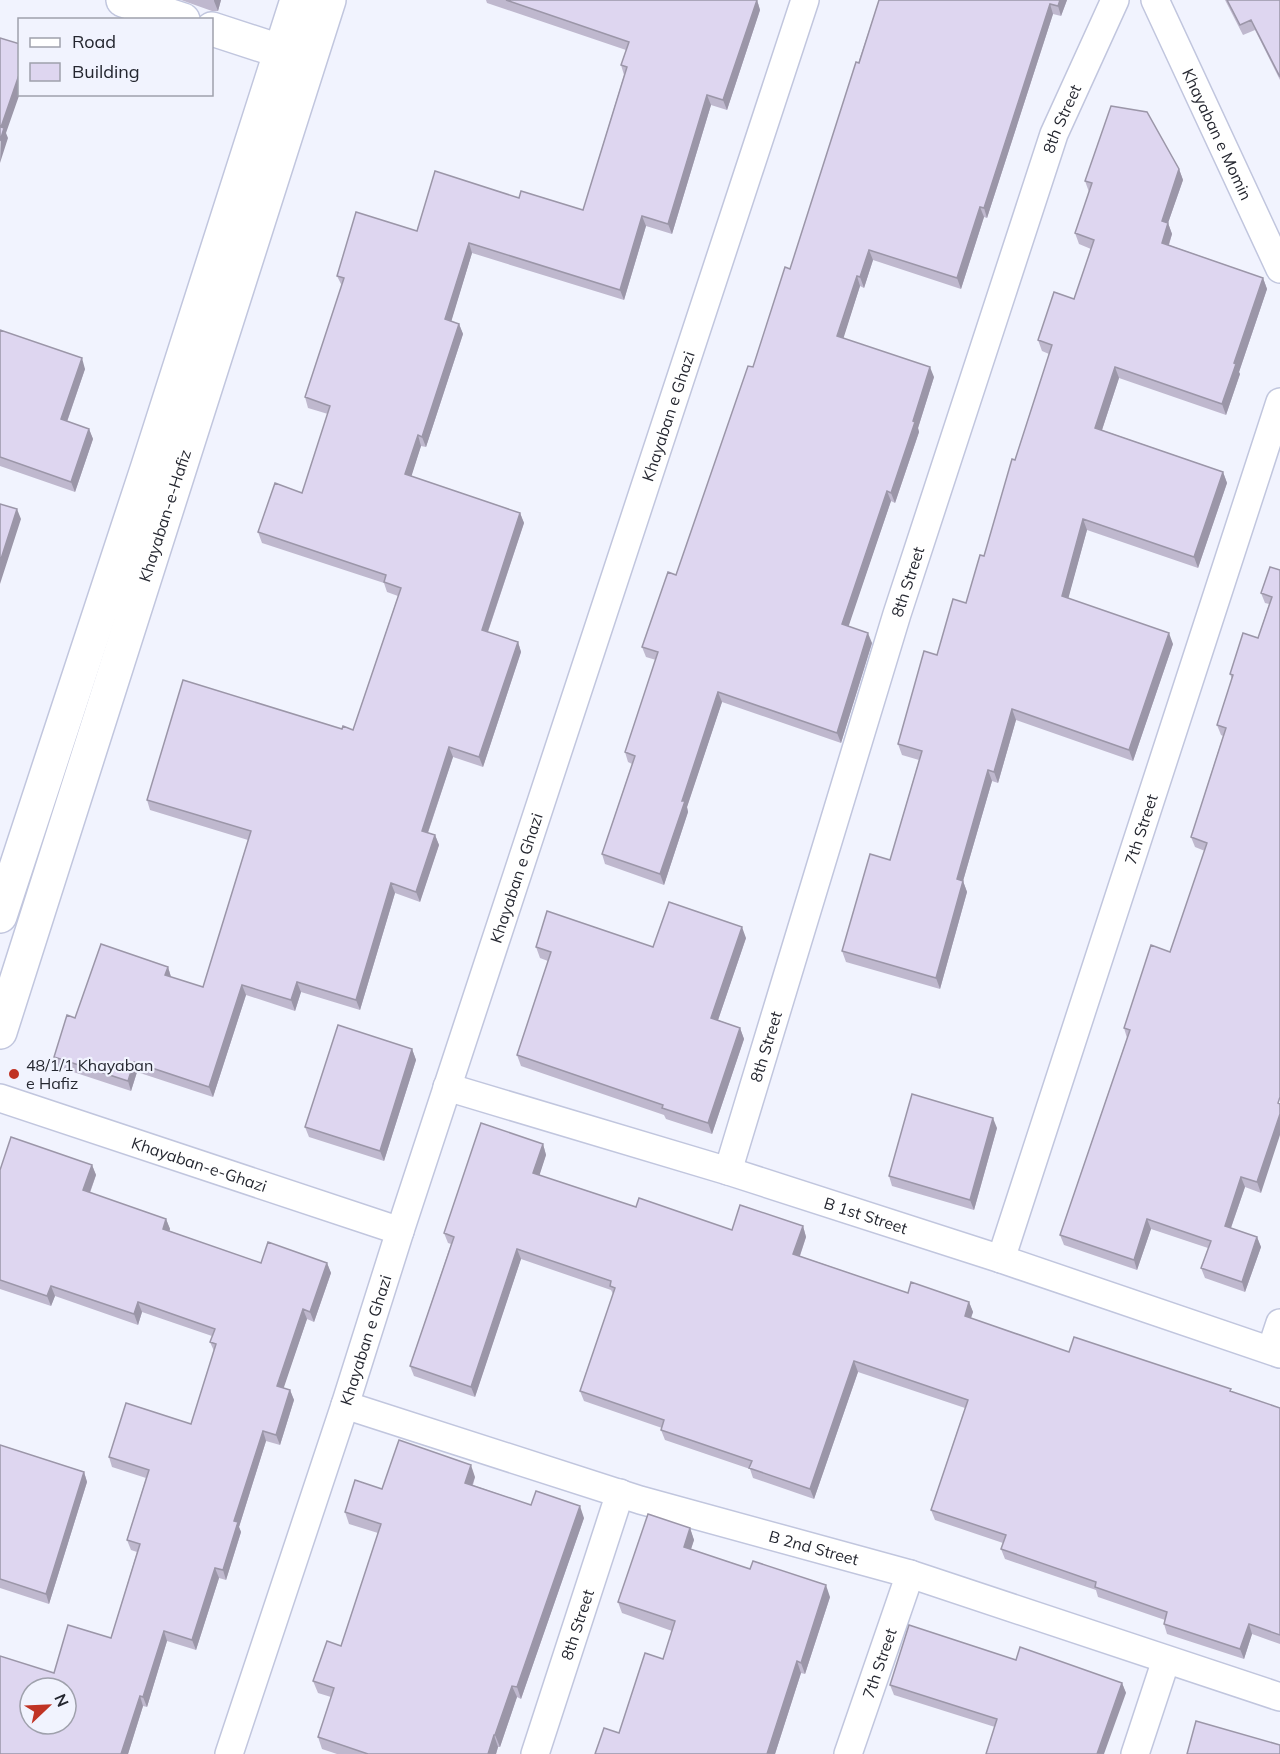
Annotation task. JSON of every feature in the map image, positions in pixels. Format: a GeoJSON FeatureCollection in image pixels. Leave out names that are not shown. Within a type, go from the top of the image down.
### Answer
{"type":"FeatureCollection","features":[{"type":"Feature","properties":{"kind":"main road"},"geometry":{"type":"LineString","coordinates":[[123,0],[177,18]]}},
{"type":"Feature","properties":{"kind":"main road"},"geometry":{"type":"LineString","coordinates":[[213,29],[294,55],[297,0]]}},
{"type":"Feature","properties":{"kind":"main road","name":"Khayaban-e-Hafiz"},"geometry":{"type":"LineString","coordinates":[[0,916],[148,466],[294,55],[328,0]]}},
{"type":"Feature","properties":{"kind":"main road","name":"Khayaban-e-Hafiz"},"geometry":{"type":"LineString","coordinates":[[0,1032],[294,55]]}},
{"type":"Feature","properties":{"kind":"street","name":"Khayaban e Ghazi"},"geometry":{"type":"LineString","coordinates":[[229,1754],[805,0]]}},
{"type":"Feature","properties":{"kind":"street","name":"8th Street"},"geometry":{"type":"LineString","coordinates":[[728,1171],[897,614],[1050,145],[1115,0]]}},
{"type":"Feature","properties":{"kind":"street","name":"Khayaban e Momin"},"geometry":{"type":"LineString","coordinates":[[1155,0],[1280,269]]}},
{"type":"Feature","properties":{"kind":"street","name":"7th Street"},"geometry":{"type":"LineString","coordinates":[[1001,1258],[1280,402]]}},
{"type":"Feature","properties":{"kind":"street","name":"B 1st Street"},"geometry":{"type":"LineString","coordinates":[[447,1087],[728,1171],[1001,1258],[1276,1352]]}},
{"type":"Feature","properties":{"kind":"street","name":"Khayaban-e-Ghazi"},"geometry":{"type":"LineString","coordinates":[[0,1098],[400,1231]]}},
{"type":"Feature","properties":{"kind":"street"},"geometry":{"type":"LineString","coordinates":[[1276,1352],[1280,1323]]}},
{"type":"Feature","properties":{"kind":"street","name":"B 2nd Street"},"geometry":{"type":"LineString","coordinates":[[345,1405],[640,1500],[910,1574],[1280,1697]]}},
{"type":"Feature","properties":{"kind":"street","name":"8th Street"},"geometry":{"type":"LineString","coordinates":[[535,1754],[620,1493]]}},
{"type":"Feature","properties":{"kind":"street","name":"7th Street"},"geometry":{"type":"LineString","coordinates":[[848,1754],[910,1574]]}},
{"type":"Feature","properties":{"kind":"street"},"geometry":{"type":"LineString","coordinates":[[1135,1754],[1166,1660]]}},
{"type":"Feature","properties":{"kind":"building"},"geometry":{"type":"Polygon","coordinates":[[[506,0],[757,0],[723,100],[707,95],[668,224],[642,216],[620,290],[469,243],[445,319],[459,324],[422,437],[418,435],[405,474],[520,513],[482,630],[518,642],[479,757],[449,747],[422,831],[435,835],[416,892],[391,883],[356,1000],[297,982],[291,1000],[242,985],[209,1087],[134,1062],[128,1081],[54,1057],[67,1015],[75,1018],[101,944],[168,967],[165,975],[203,987],[251,831],[147,800],[183,680],[342,729],[343,726],[353,730],[401,588],[384,582],[386,575],[258,532],[275,483],[302,493],[330,406],[305,397],[344,278],[337,276],[356,212],[417,231],[435,171],[519,198],[521,191],[583,210],[627,67],[621,65],[629,42],[506,0]]]}},
{"type":"Feature","properties":{"kind":"building"},"geometry":{"type":"Polygon","coordinates":[[[879,0],[1060,0],[1058,6],[1050,4],[984,208],[980,207],[957,278],[869,250],[860,277],[857,276],[837,336],[930,367],[913,421],[915,422],[891,493],[887,491],[842,624],[868,633],[837,733],[718,692],[660,874],[602,854],[635,756],[625,752],[658,652],[642,647],[668,572],[676,575],[748,366],[753,367],[785,267],[790,269],[856,62],[859,63],[879,0]]]}},
{"type":"Feature","properties":{"kind":"building"},"geometry":{"type":"Polygon","coordinates":[[[1227,0],[1280,0],[1280,77],[1251,20],[1240,25],[1227,0]]]}},
{"type":"Feature","properties":{"kind":"building"},"geometry":{"type":"Polygon","coordinates":[[[0,38],[18,43],[18,78],[1,127],[4,128],[0,141],[0,38]]]}},
{"type":"Feature","properties":{"kind":"building"},"geometry":{"type":"Polygon","coordinates":[[[1111,106],[1147,112],[1179,169],[1162,221],[1168,223],[1162,243],[1263,278],[1222,404],[1115,367],[1095,428],[1223,472],[1194,557],[1083,519],[1062,596],[1169,633],[1129,750],[1012,709],[994,772],[988,770],[957,879],[963,881],[936,978],[842,951],[870,854],[890,860],[922,751],[898,744],[924,651],[937,655],[953,599],[966,603],[980,555],[984,556],[1012,459],[1015,460],[1052,345],[1038,340],[1054,292],[1074,299],[1094,240],[1075,233],[1092,183],[1085,181],[1111,106]]]}},
{"type":"Feature","properties":{"kind":"building"},"geometry":{"type":"Polygon","coordinates":[[[0,330],[82,358],[61,419],[89,429],[71,482],[0,457],[0,330]]]}},
{"type":"Feature","properties":{"kind":"building"},"geometry":{"type":"Polygon","coordinates":[[[0,504],[17,509],[0,562],[0,504]]]}},
{"type":"Feature","properties":{"kind":"building"},"geometry":{"type":"Polygon","coordinates":[[[1270,567],[1280,570],[1280,1097],[1278,1103],[1280,1114],[1257,1182],[1241,1177],[1225,1226],[1257,1237],[1242,1282],[1201,1268],[1211,1241],[1147,1219],[1134,1260],[1060,1235],[1130,1030],[1124,1028],[1151,945],[1170,952],[1207,843],[1191,837],[1226,728],[1217,725],[1243,633],[1258,638],[1272,597],[1261,593],[1270,567]]]}},
{"type":"Feature","properties":{"kind":"building"},"geometry":{"type":"Polygon","coordinates":[[[669,902],[742,927],[711,1018],[740,1028],[708,1123],[662,1108],[663,1105],[517,1055],[551,952],[536,947],[547,911],[653,947],[669,902]]]}},
{"type":"Feature","properties":{"kind":"building"},"geometry":{"type":"Polygon","coordinates":[[[338,1025],[412,1049],[380,1151],[305,1127],[338,1025]]]}},
{"type":"Feature","properties":{"kind":"building"},"geometry":{"type":"Polygon","coordinates":[[[912,1094],[993,1118],[970,1200],[889,1176],[912,1094]]]}},
{"type":"Feature","properties":{"kind":"building"},"geometry":{"type":"Polygon","coordinates":[[[481,1123],[543,1144],[533,1173],[636,1207],[639,1198],[732,1230],[740,1205],[803,1226],[793,1254],[908,1293],[911,1282],[969,1302],[965,1316],[1069,1352],[1074,1337],[1231,1389],[1230,1391],[1280,1408],[1280,1635],[1249,1624],[1240,1649],[1164,1624],[1167,1612],[1095,1587],[1096,1582],[1001,1549],[1006,1535],[931,1510],[968,1400],[854,1361],[810,1489],[749,1468],[752,1461],[661,1430],[664,1420],[580,1391],[615,1288],[610,1286],[611,1281],[517,1249],[471,1387],[410,1366],[454,1237],[444,1233],[481,1123]]]}},
{"type":"Feature","properties":{"kind":"building"},"geometry":{"type":"Polygon","coordinates":[[[11,1137],[92,1165],[83,1190],[166,1219],[163,1229],[261,1263],[268,1242],[327,1263],[310,1312],[303,1309],[277,1386],[290,1390],[276,1435],[263,1431],[234,1521],[238,1522],[223,1570],[215,1568],[192,1640],[164,1631],[143,1697],[140,1696],[121,1754],[0,1754],[0,1656],[54,1673],[68,1625],[111,1638],[140,1544],[127,1540],[149,1470],[109,1457],[126,1403],[191,1424],[216,1344],[210,1342],[215,1329],[138,1302],[134,1314],[51,1286],[47,1296],[0,1280],[0,1170],[11,1137]]]}},
{"type":"Feature","properties":{"kind":"building"},"geometry":{"type":"Polygon","coordinates":[[[399,1440],[471,1465],[465,1483],[531,1505],[536,1491],[580,1506],[517,1687],[512,1686],[488,1754],[368,1754],[318,1737],[334,1688],[313,1681],[327,1641],[341,1646],[381,1524],[345,1512],[355,1480],[382,1489],[399,1440]]]}},
{"type":"Feature","properties":{"kind":"building"},"geometry":{"type":"Polygon","coordinates":[[[0,1445],[84,1472],[46,1594],[0,1579],[0,1445]]]}},
{"type":"Feature","properties":{"kind":"building"},"geometry":{"type":"Polygon","coordinates":[[[648,1514],[690,1528],[684,1547],[750,1569],[753,1561],[826,1585],[801,1663],[797,1661],[767,1754],[595,1754],[604,1728],[619,1733],[645,1653],[663,1659],[675,1621],[618,1602],[648,1514]]]}},
{"type":"Feature","properties":{"kind":"building"},"geometry":{"type":"Polygon","coordinates":[[[909,1625],[1016,1660],[1020,1647],[1122,1683],[1097,1754],[986,1754],[997,1719],[890,1685],[909,1625]]]}},
{"type":"Feature","properties":{"kind":"building"},"geometry":{"type":"Polygon","coordinates":[[[1196,1721],[1280,1745],[1280,1754],[1187,1754],[1196,1721]]]}},
{"type":"Feature","properties":{"kind":"place","name":"48/1/1 Khayaban e Hafiz"},"geometry":{"type":"Point","coordinates":[14,1074]}}]}
